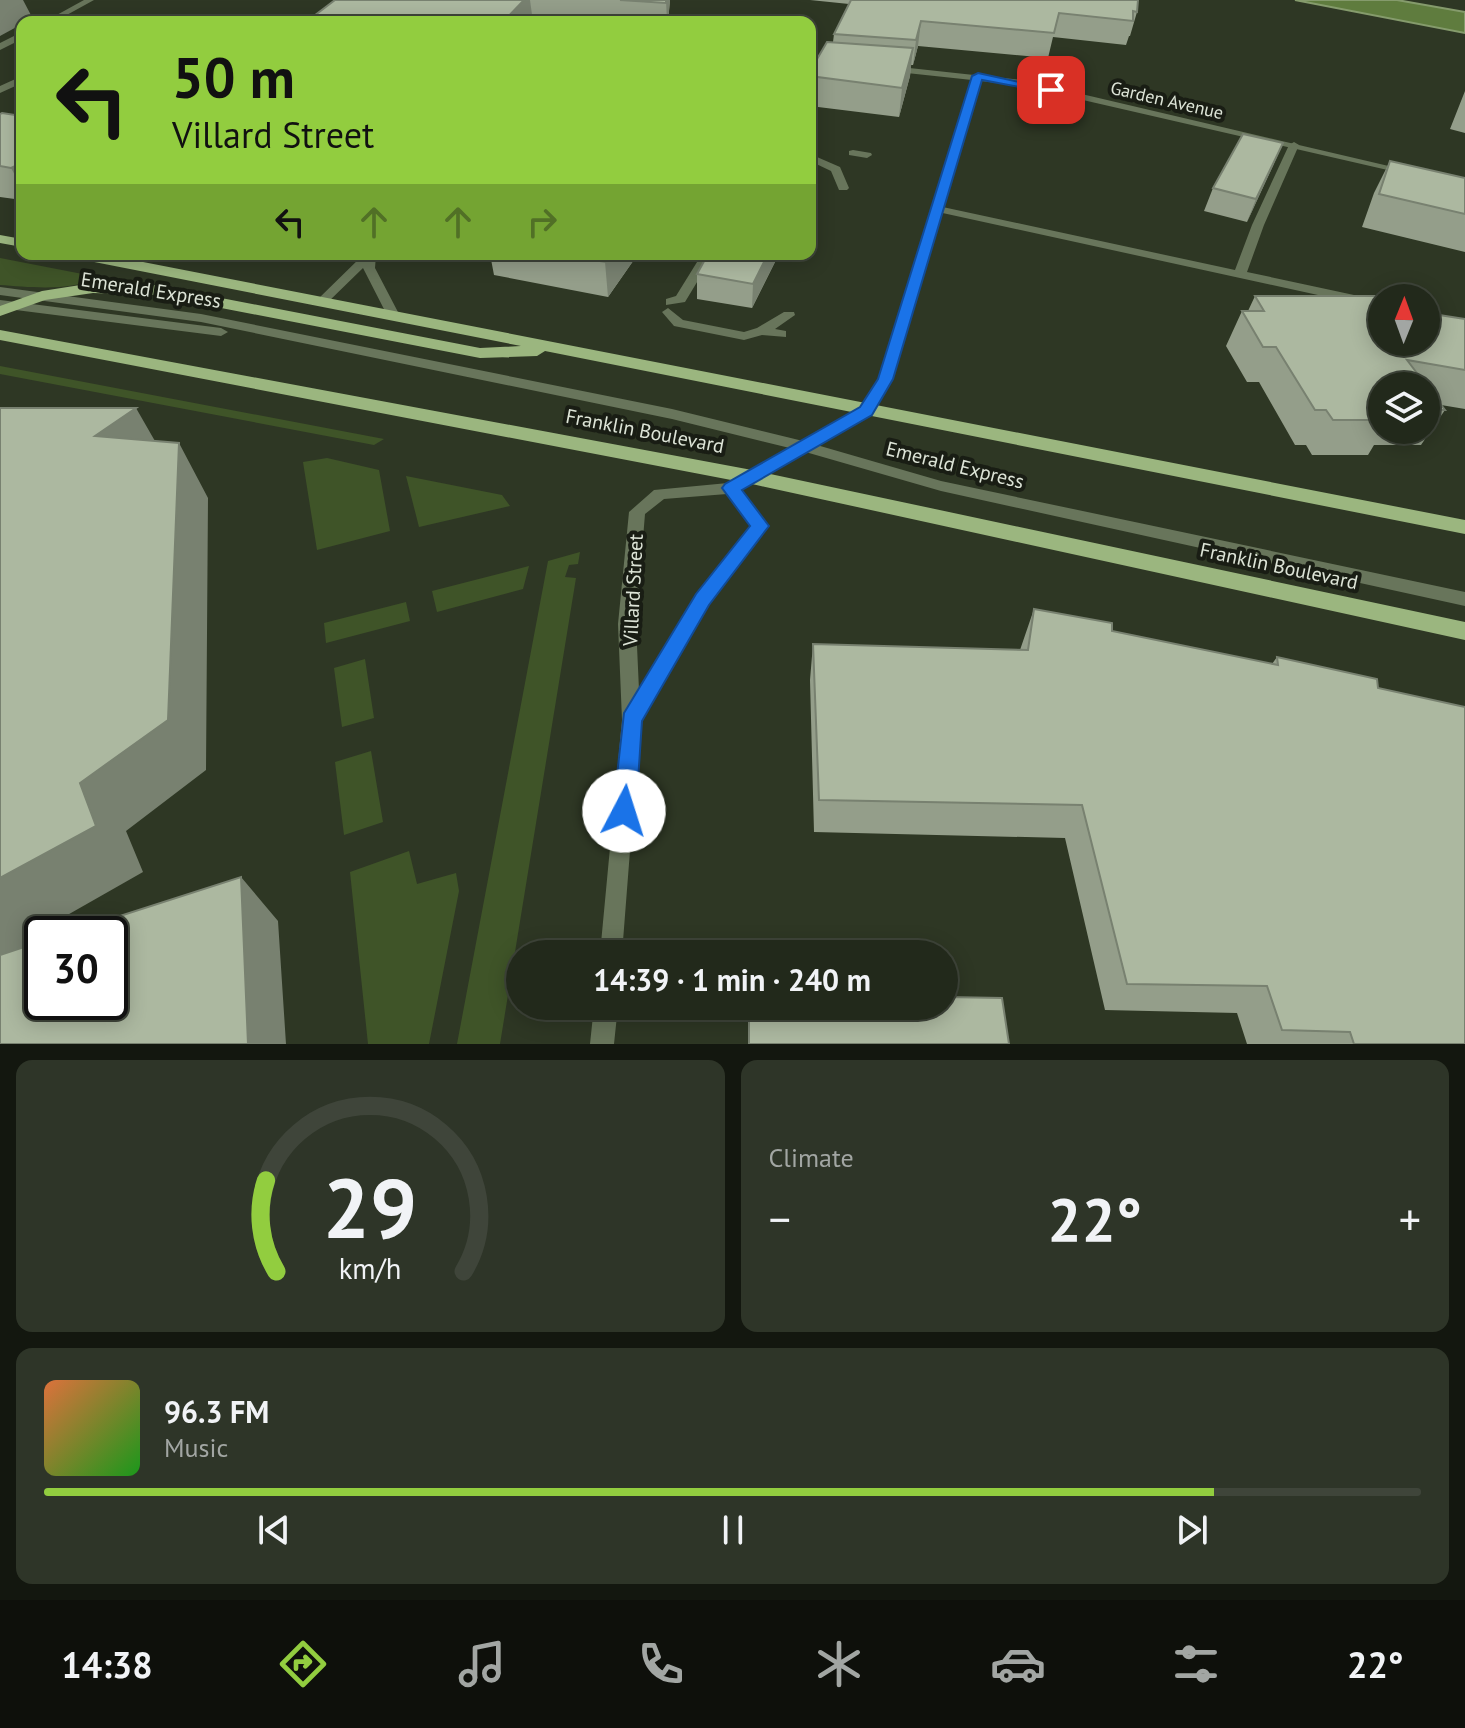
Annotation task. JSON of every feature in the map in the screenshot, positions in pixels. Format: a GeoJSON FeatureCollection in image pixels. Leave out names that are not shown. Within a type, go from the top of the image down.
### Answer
{"type":"FeatureCollection","features":[{"type":"Feature","properties":{"kind":"main road"},"geometry":{"type":"LineString","coordinates":[[110,260],[1465,527]]}},
{"type":"Feature","properties":{"kind":"main road"},"geometry":{"type":"LineString","coordinates":[[5,307],[42,296],[93,288],[154,290],[480,353],[573,349]]}},
{"type":"Feature","properties":{"kind":"main road","name":"Franklin Boulevard"},"geometry":{"type":"LineString","coordinates":[[0,335],[752,477],[1465,631]]}},
{"type":"Feature","properties":{"kind":"street"},"geometry":{"type":"LineString","coordinates":[[59,16],[90,0]]}},
{"type":"Feature","properties":{"kind":"street","name":"Garden Avenue"},"geometry":{"type":"LineString","coordinates":[[876,68],[978,76],[1022,83],[1423,175]]}},
{"type":"Feature","properties":{"kind":"street"},"geometry":{"type":"LineString","coordinates":[[866,411],[885,379],[978,76]]}},
{"type":"Feature","properties":{"kind":"street"},"geometry":{"type":"LineString","coordinates":[[1240,274],[1294,145]]}},
{"type":"Feature","properties":{"kind":"street"},"geometry":{"type":"LineString","coordinates":[[853,153],[867,155]]}},
{"type":"Feature","properties":{"kind":"street"},"geometry":{"type":"LineString","coordinates":[[816,160],[836,169],[843,188]]}},
{"type":"Feature","properties":{"kind":"street"},"geometry":{"type":"LineString","coordinates":[[938,209],[1368,302]]}},
{"type":"Feature","properties":{"kind":"street"},"geometry":{"type":"LineString","coordinates":[[322,301],[365,260]]}},
{"type":"Feature","properties":{"kind":"street"},"geometry":{"type":"LineString","coordinates":[[370,260],[372,276],[393,314]]}},
{"type":"Feature","properties":{"kind":"street"},"geometry":{"type":"LineString","coordinates":[[704,260],[681,299],[669,307],[679,323],[744,336],[762,331],[789,315]]}},
{"type":"Feature","properties":{"kind":"street","name":"Emerald Express"},"geometry":{"type":"LineString","coordinates":[[0,291],[201,318],[672,414],[803,446],[955,490],[1465,599]]}},
{"type":"Feature","properties":{"kind":"street","name":"Emerald Express"},"geometry":{"type":"LineString","coordinates":[[5,307],[295,338]]}},
{"type":"Feature","properties":{"kind":"street"},"geometry":{"type":"LineString","coordinates":[[762,331],[781,334]]}},
{"type":"Feature","properties":{"kind":"street","name":"Villard Street"},"geometry":{"type":"LineString","coordinates":[[612,940],[631,720],[627,624],[637,512],[660,494],[731,488],[866,411]]}},
{"type":"Feature","properties":{"kind":"street","name":"Villard Street"},"geometry":{"type":"LineString","coordinates":[[631,720],[702,599],[760,526],[731,488]]}},
{"type":"Feature","properties":{"kind":"street"},"geometry":{"type":"LineString","coordinates":[[602,1044],[605,1020]]}},
{"type":"Feature","properties":{"kind":"shaded area"},"geometry":{"type":"Polygon","coordinates":[[[1295,0],[1397,0],[1465,12],[1465,33],[1295,0]]]}},
{"type":"Feature","properties":{"kind":"shaded area"},"geometry":{"type":"Polygon","coordinates":[[[0,258],[98,277],[63,287],[0,285],[0,258]]]}},
{"type":"Feature","properties":{"kind":"shaded area"},"geometry":{"type":"Polygon","coordinates":[[[0,366],[384,439],[374,445],[0,374],[0,366]]]}},
{"type":"Feature","properties":{"kind":"shaded area"},"geometry":{"type":"Polygon","coordinates":[[[327,458],[379,470],[390,531],[317,550],[303,462],[327,458]]]}},
{"type":"Feature","properties":{"kind":"shaded area"},"geometry":{"type":"Polygon","coordinates":[[[406,476],[502,495],[510,506],[419,527],[406,476]]]}},
{"type":"Feature","properties":{"kind":"shaded area"},"geometry":{"type":"Polygon","coordinates":[[[580,552],[578,564],[569,565],[565,577],[576,578],[517,940],[506,940],[506,1007],[500,1044],[457,1044],[548,561],[580,552]]]}},
{"type":"Feature","properties":{"kind":"shaded area"},"geometry":{"type":"Polygon","coordinates":[[[529,566],[523,589],[437,612],[432,591],[529,566]]]}},
{"type":"Feature","properties":{"kind":"shaded area"},"geometry":{"type":"Polygon","coordinates":[[[406,602],[410,621],[326,643],[324,623],[406,602]]]}},
{"type":"Feature","properties":{"kind":"shaded area"},"geometry":{"type":"Polygon","coordinates":[[[365,659],[374,718],[342,727],[334,668],[365,659]]]}},
{"type":"Feature","properties":{"kind":"shaded area"},"geometry":{"type":"Polygon","coordinates":[[[371,751],[383,822],[344,835],[335,762],[371,751]]]}},
{"type":"Feature","properties":{"kind":"shaded area"},"geometry":{"type":"Polygon","coordinates":[[[409,851],[417,884],[456,873],[459,891],[429,1044],[368,1044],[350,872],[409,851]]]}},
{"type":"Feature","properties":{"kind":"building"},"geometry":{"type":"Polygon","coordinates":[[[335,0],[524,0],[509,16],[314,16],[335,0]]]}},
{"type":"Feature","properties":{"kind":"building"},"geometry":{"type":"Polygon","coordinates":[[[620,0],[666,0],[666,3],[620,0]]]}},
{"type":"Feature","properties":{"kind":"building"},"geometry":{"type":"Polygon","coordinates":[[[851,0],[1138,0],[1133,21],[1059,13],[1054,33],[921,21],[916,40],[834,34],[851,0]]]}},
{"type":"Feature","properties":{"kind":"building"},"geometry":{"type":"Polygon","coordinates":[[[827,42],[913,48],[902,88],[816,77],[816,61],[827,42]]]}},
{"type":"Feature","properties":{"kind":"building"},"geometry":{"type":"Polygon","coordinates":[[[0,114],[16,115],[16,166],[11,168],[0,166],[0,114]]]}},
{"type":"Feature","properties":{"kind":"building"},"geometry":{"type":"Polygon","coordinates":[[[1243,134],[1283,143],[1256,199],[1213,188],[1243,134]]]}},
{"type":"Feature","properties":{"kind":"building"},"geometry":{"type":"Polygon","coordinates":[[[1390,161],[1465,178],[1465,214],[1379,194],[1390,161]]]}},
{"type":"Feature","properties":{"kind":"building"},"geometry":{"type":"Polygon","coordinates":[[[705,260],[765,260],[753,284],[697,274],[705,260]]]}},
{"type":"Feature","properties":{"kind":"building"},"geometry":{"type":"Polygon","coordinates":[[[1255,296],[1368,296],[1368,356],[1440,356],[1440,315],[1465,319],[1465,370],[1407,360],[1416,372],[1368,372],[1368,420],[1333,420],[1326,410],[1315,410],[1276,347],[1263,347],[1242,311],[1264,311],[1255,296]]]}},
{"type":"Feature","properties":{"kind":"building"},"geometry":{"type":"Polygon","coordinates":[[[0,408],[136,408],[95,436],[179,443],[168,720],[80,783],[96,826],[0,878],[0,408]]]}},
{"type":"Feature","properties":{"kind":"building"},"geometry":{"type":"Polygon","coordinates":[[[1034,609],[1112,623],[1112,631],[1278,665],[1277,657],[1377,679],[1378,688],[1465,707],[1465,1044],[1354,1044],[1350,1032],[1282,1030],[1267,986],[1127,984],[1082,805],[819,800],[813,644],[1028,650],[1034,609]]]}},
{"type":"Feature","properties":{"kind":"building"},"geometry":{"type":"Polygon","coordinates":[[[241,877],[248,1044],[0,1044],[0,955],[24,947],[24,1020],[128,1020],[128,916],[120,916],[241,877]]]}},
{"type":"Feature","properties":{"kind":"building"},"geometry":{"type":"Polygon","coordinates":[[[958,997],[1002,998],[1009,1044],[749,1044],[749,1020],[958,1020],[958,997]]]}},
{"type":"Feature","properties":{"kind":"route"},"geometry":{"type":"LineString","coordinates":[[624,811],[631,720],[702,599],[760,526],[731,488],[866,411],[885,379],[978,76],[1051,90]]}}]}
